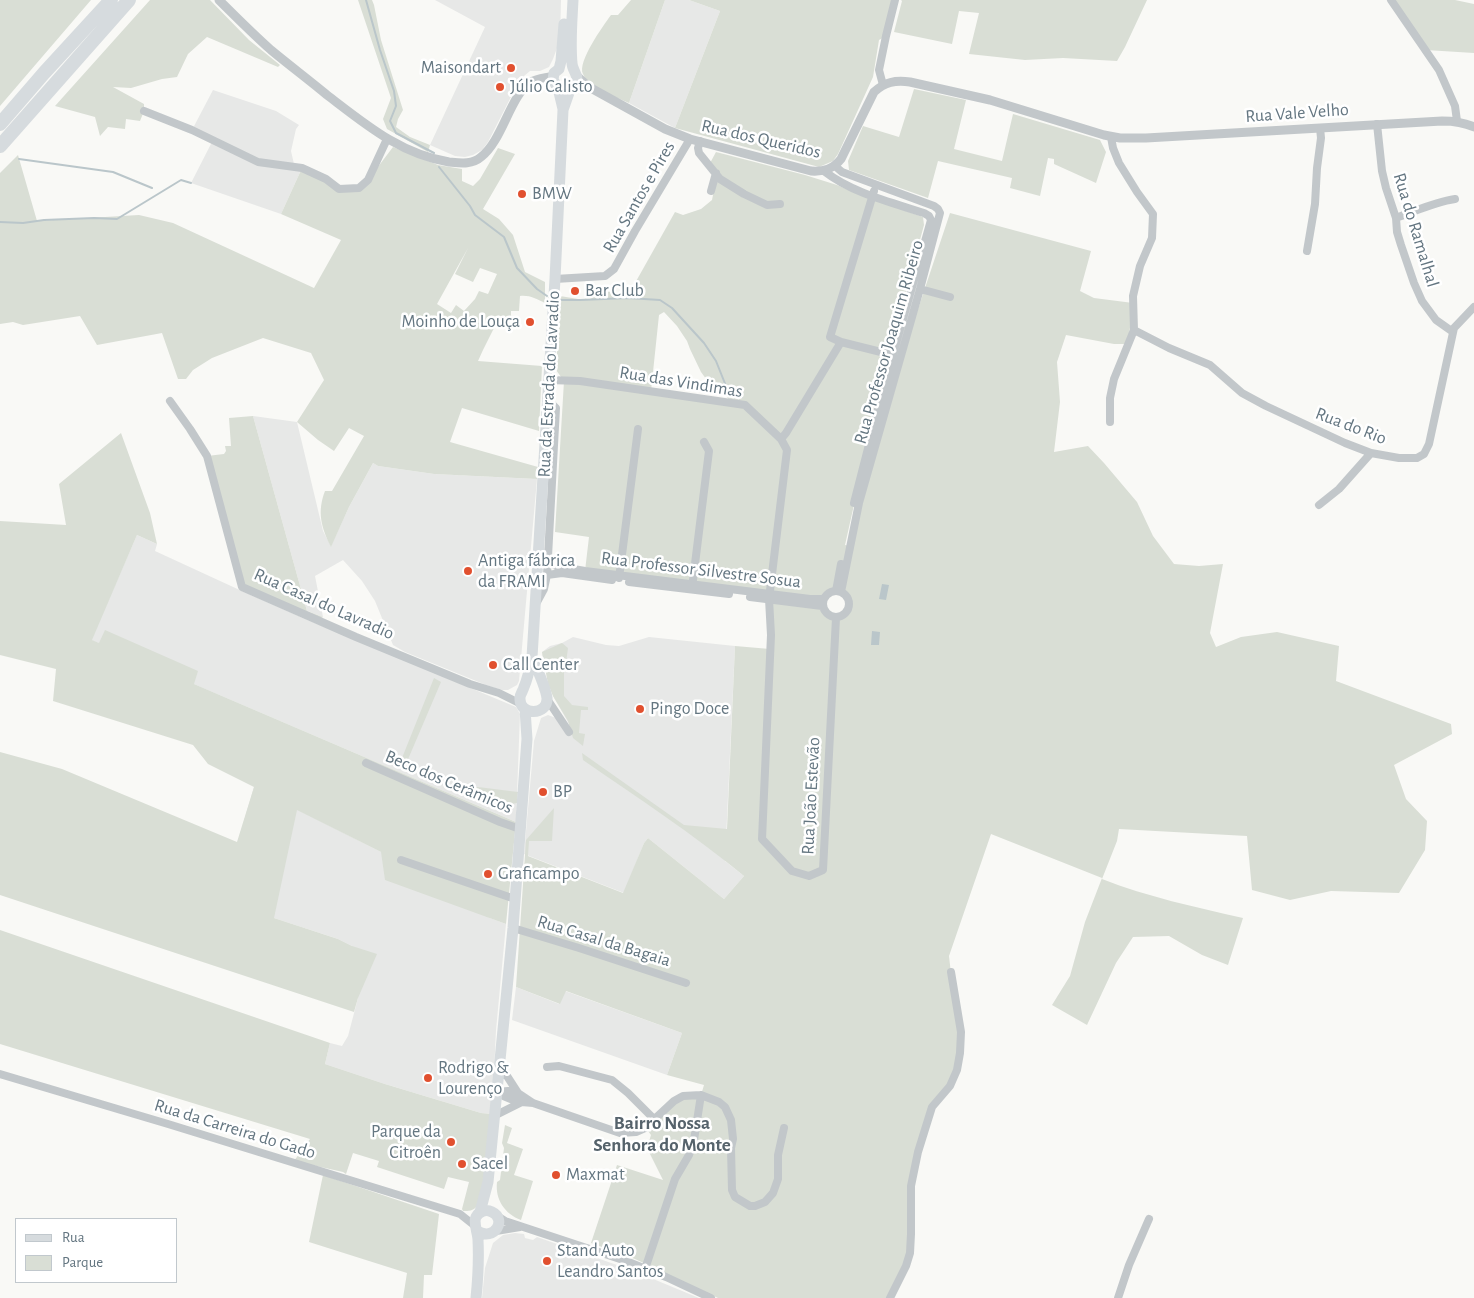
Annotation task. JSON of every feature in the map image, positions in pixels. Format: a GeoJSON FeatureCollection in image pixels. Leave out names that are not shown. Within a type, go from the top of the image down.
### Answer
{"type":"FeatureCollection","features":[{"type":"Feature","properties":{"kind":"highway"},"geometry":{"type":"LineString","coordinates":[[0,124],[44,72],[110,0]]}},
{"type":"Feature","properties":{"kind":"highway"},"geometry":{"type":"LineString","coordinates":[[0,146],[129,0]]}},
{"type":"Feature","properties":{"kind":"main road","name":"Rua da Estrada do Lavradio"},"geometry":{"type":"LineString","coordinates":[[566,0],[568,14]]}},
{"type":"Feature","properties":{"kind":"main road","name":"Rua da Estrada do Lavradio"},"geometry":{"type":"LineString","coordinates":[[480,1213],[488,1182],[513,928],[527,739],[523,699],[532,657],[555,279],[565,80],[562,51],[568,14],[573,0]]}},
{"type":"Feature","properties":{"kind":"main road","name":"Rua da Estrada do Lavradio"},"geometry":{"type":"LineString","coordinates":[[527,739],[543,703],[532,657]]}},
{"type":"Feature","properties":{"kind":"main road"},"geometry":{"type":"LineString","coordinates":[[535,685],[538,686],[543,703],[534,712],[523,699],[527,687],[535,685]]}},
{"type":"Feature","properties":{"kind":"main road","name":"Rua da Estrada do Lavradio"},"geometry":{"type":"LineString","coordinates":[[488,1182],[496,1215]]}},
{"type":"Feature","properties":{"kind":"main road"},"geometry":{"type":"LineString","coordinates":[[476,1298],[479,1262],[475,1219],[480,1213],[488,1210],[496,1215],[499,1224],[479,1262]]}},
{"type":"Feature","properties":{"kind":"main road"},"geometry":{"type":"LineString","coordinates":[[476,1228],[482,1234],[493,1233]]}},
{"type":"Feature","properties":{"kind":"street"},"geometry":{"type":"LineString","coordinates":[[144,111],[192,130],[258,162],[302,168],[326,179],[339,189],[359,188],[368,180],[386,139],[271,50],[219,0]]}},
{"type":"Feature","properties":{"kind":"street"},"geometry":{"type":"LineString","coordinates":[[895,0],[880,70],[883,85],[899,80],[910,82],[990,100],[1090,132],[1116,137],[1115,153],[1119,163],[1136,192],[1153,214],[1152,238],[1140,266],[1133,296],[1134,330],[1114,379],[1110,398],[1110,422]]}},
{"type":"Feature","properties":{"kind":"street"},"geometry":{"type":"LineString","coordinates":[[1391,0],[1438,70],[1454,106],[1457,121]]}},
{"type":"Feature","properties":{"kind":"street","name":"Rua dos Queridos"},"geometry":{"type":"LineString","coordinates":[[386,139],[434,158],[464,163],[476,161],[493,144],[513,105],[528,85],[537,80],[565,80],[589,87],[665,128],[690,139],[810,171],[824,171],[835,166],[841,159],[874,92],[883,85]]}},
{"type":"Feature","properties":{"kind":"street","name":"Rua Vale Velho"},"geometry":{"type":"LineString","coordinates":[[1116,137],[1146,138],[1457,121],[1474,127]]}},
{"type":"Feature","properties":{"kind":"street","name":"Rua do Ramalhal"},"geometry":{"type":"LineString","coordinates":[[1377,124],[1382,171],[1396,218],[1397,232],[1401,245],[1422,301],[1436,320],[1453,332]]}},
{"type":"Feature","properties":{"kind":"street"},"geometry":{"type":"LineString","coordinates":[[1307,251],[1315,204],[1321,138],[1320,128]]}},
{"type":"Feature","properties":{"kind":"street","name":"Rua Santos e Pires"},"geometry":{"type":"LineString","coordinates":[[555,279],[605,276],[614,269],[690,139]]}},
{"type":"Feature","properties":{"kind":"street"},"geometry":{"type":"LineString","coordinates":[[700,141],[699,154],[720,179],[767,205],[780,204]]}},
{"type":"Feature","properties":{"kind":"street","name":"Rua Professor Joaquim Ribeiro"},"geometry":{"type":"LineString","coordinates":[[835,166],[842,172],[934,206],[940,213],[859,503],[839,592]]}},
{"type":"Feature","properties":{"kind":"street","name":"Rua Professor Joaquim Ribeiro"},"geometry":{"type":"LineString","coordinates":[[824,171],[836,180],[872,196],[924,213],[931,220],[860,477],[839,592]]}},
{"type":"Feature","properties":{"kind":"street"},"geometry":{"type":"LineString","coordinates":[[711,191],[716,173]]}},
{"type":"Feature","properties":{"kind":"street"},"geometry":{"type":"LineString","coordinates":[[876,185],[830,337],[841,342],[893,355]]}},
{"type":"Feature","properties":{"kind":"street"},"geometry":{"type":"LineString","coordinates":[[890,202],[895,191]]}},
{"type":"Feature","properties":{"kind":"street"},"geometry":{"type":"LineString","coordinates":[[1396,218],[1439,201],[1455,199]]}},
{"type":"Feature","properties":{"kind":"street"},"geometry":{"type":"LineString","coordinates":[[920,289],[950,296]]}},
{"type":"Feature","properties":{"kind":"street","name":"Rua do Rio"},"geometry":{"type":"LineString","coordinates":[[1134,330],[1210,365],[1242,393],[1345,443],[1371,453],[1399,458],[1417,458],[1424,454],[1429,444],[1454,328],[1474,307]]}},
{"type":"Feature","properties":{"kind":"street"},"geometry":{"type":"LineString","coordinates":[[769,597],[787,450],[781,439],[841,342]]}},
{"type":"Feature","properties":{"kind":"street","name":"Rua das Vindimas"},"geometry":{"type":"LineString","coordinates":[[549,380],[588,382],[745,405],[781,439]]}},
{"type":"Feature","properties":{"kind":"street"},"geometry":{"type":"LineString","coordinates":[[535,606],[544,589],[547,560],[556,408],[548,400]]}},
{"type":"Feature","properties":{"kind":"street","name":"Rua Casal do Lavradio"},"geometry":{"type":"LineString","coordinates":[[170,401],[207,456],[242,586],[356,637],[470,684],[504,696],[523,699]]}},
{"type":"Feature","properties":{"kind":"street"},"geometry":{"type":"LineString","coordinates":[[619,578],[638,429]]}},
{"type":"Feature","properties":{"kind":"street"},"geometry":{"type":"LineString","coordinates":[[692,587],[709,451],[704,442]]}},
{"type":"Feature","properties":{"kind":"street"},"geometry":{"type":"LineString","coordinates":[[1319,505],[1339,489],[1371,453]]}},
{"type":"Feature","properties":{"kind":"street","name":"Rua Professor Silvestre Sosua"},"geometry":{"type":"LineString","coordinates":[[547,560],[556,566],[619,578]]}},
{"type":"Feature","properties":{"kind":"street","name":"Rua Professor Silvestre Sosua"},"geometry":{"type":"LineString","coordinates":[[546,575],[562,573],[619,578],[769,597],[810,599],[823,603]]}},
{"type":"Feature","properties":{"kind":"street"},"geometry":{"type":"LineString","coordinates":[[830,592],[839,592],[848,599],[849,608],[844,615],[836,618],[827,615],[823,603],[830,592]]}},
{"type":"Feature","properties":{"kind":"street","name":"Rua João Estevão"},"geometry":{"type":"LineString","coordinates":[[769,597],[771,635],[762,839],[792,871],[808,876],[823,870],[836,618]]}},
{"type":"Feature","properties":{"kind":"street"},"geometry":{"type":"LineString","coordinates":[[543,703],[557,713],[569,732]]}},
{"type":"Feature","properties":{"kind":"street","name":"Beco dos Cerâmicos"},"geometry":{"type":"LineString","coordinates":[[366,763],[520,829]]}},
{"type":"Feature","properties":{"kind":"street"},"geometry":{"type":"LineString","coordinates":[[401,860],[515,899]]}},
{"type":"Feature","properties":{"kind":"street","name":"Rua Casal da Bagaia"},"geometry":{"type":"LineString","coordinates":[[513,928],[686,982]]}},
{"type":"Feature","properties":{"kind":"street"},"geometry":{"type":"LineString","coordinates":[[890,1298],[906,1266],[910,1253],[912,1186],[918,1152],[932,1107],[950,1086],[957,1070],[961,1032],[951,972]]}},
{"type":"Feature","properties":{"kind":"street"},"geometry":{"type":"LineString","coordinates":[[547,1067],[559,1066],[612,1080],[654,1119]]}},
{"type":"Feature","properties":{"kind":"street"},"geometry":{"type":"LineString","coordinates":[[499,1073],[507,1076],[518,1093]]}},
{"type":"Feature","properties":{"kind":"street","name":"Rua da Carreira do Gado"},"geometry":{"type":"LineString","coordinates":[[0,1074],[460,1214]]}},
{"type":"Feature","properties":{"kind":"street"},"geometry":{"type":"LineString","coordinates":[[497,1092],[508,1091],[518,1093],[533,1103],[620,1132],[636,1132],[645,1128],[674,1100],[683,1096],[701,1096],[719,1102],[725,1107],[731,1120],[733,1139],[732,1190],[735,1197],[750,1206],[765,1202],[773,1193],[778,1180],[778,1156],[784,1128]]}},
{"type":"Feature","properties":{"kind":"street"},"geometry":{"type":"LineString","coordinates":[[497,1092],[505,1098],[520,1103],[533,1103]]}},
{"type":"Feature","properties":{"kind":"street"},"geometry":{"type":"LineString","coordinates":[[645,1268],[675,1179],[689,1155],[694,1140],[701,1096]]}},
{"type":"Feature","properties":{"kind":"street"},"geometry":{"type":"LineString","coordinates":[[494,1116],[520,1103]]}},
{"type":"Feature","properties":{"kind":"street"},"geometry":{"type":"LineString","coordinates":[[460,1214],[480,1213]]}},
{"type":"Feature","properties":{"kind":"street"},"geometry":{"type":"LineString","coordinates":[[460,1214],[476,1228]]}},
{"type":"Feature","properties":{"kind":"street"},"geometry":{"type":"LineString","coordinates":[[496,1215],[505,1221],[645,1268],[711,1298]]}},
{"type":"Feature","properties":{"kind":"street"},"geometry":{"type":"LineString","coordinates":[[1118,1298],[1129,1265],[1149,1219]]}},
{"type":"Feature","properties":{"kind":"street"},"geometry":{"type":"LineString","coordinates":[[493,1233],[522,1226]]}},
{"type":"Feature","properties":{"kind":"shaded area"},"geometry":{"type":"Polygon","coordinates":[[[435,0],[561,0],[560,40],[549,67],[540,71],[530,71],[524,76],[515,89],[488,142],[482,150],[465,157],[455,156],[430,145],[485,27],[435,0]]]}},
{"type":"Feature","properties":{"kind":"shaded area"},"geometry":{"type":"Polygon","coordinates":[[[665,0],[689,0],[720,11],[675,128],[629,103],[665,0]]]}},
{"type":"Feature","properties":{"kind":"shaded area"},"geometry":{"type":"Polygon","coordinates":[[[213,90],[276,111],[299,125],[296,129],[291,151],[294,164],[302,168],[281,214],[191,183],[213,140],[192,130],[213,90]]]}},
{"type":"Feature","properties":{"kind":"shaded area"},"geometry":{"type":"Polygon","coordinates":[[[253,416],[297,422],[323,531],[331,546],[349,507],[373,463],[378,466],[434,474],[537,479],[519,681],[517,685],[508,690],[502,690],[486,685],[405,652],[393,645],[375,601],[362,581],[343,560],[315,576],[323,617],[307,611],[253,416]]]}},
{"type":"Feature","properties":{"kind":"shaded area"},"geometry":{"type":"Polygon","coordinates":[[[137,535],[157,544],[155,551],[244,592],[516,707],[520,714],[516,822],[91,640],[137,535]]]}},
{"type":"Feature","properties":{"kind":"shaded area"},"geometry":{"type":"Polygon","coordinates":[[[882,584],[889,585],[886,600],[879,599],[882,584]]]}},
{"type":"Feature","properties":{"kind":"shaded area"},"geometry":{"type":"Polygon","coordinates":[[[872,631],[880,632],[879,645],[871,645],[872,631]]]}},
{"type":"Feature","properties":{"kind":"shaded area"},"geometry":{"type":"Polygon","coordinates":[[[573,637],[606,645],[619,646],[649,637],[735,646],[725,861],[744,876],[724,899],[648,838],[644,843],[624,893],[524,854],[534,741],[541,718],[548,715],[556,718],[571,735],[569,724],[553,696],[542,652],[550,646],[562,643],[573,637]]]}},
{"type":"Feature","properties":{"kind":"shaded area"},"geometry":{"type":"Polygon","coordinates":[[[254,787],[381,852],[490,918],[506,924],[496,1030],[492,1114],[481,1113],[325,1064],[330,1043],[342,1046],[348,1036],[358,998],[352,946],[338,939],[225,902],[229,871],[254,787]]]}},
{"type":"Feature","properties":{"kind":"shaded area"},"geometry":{"type":"Polygon","coordinates":[[[516,987],[559,1004],[565,991],[682,1033],[667,1075],[512,1020],[516,987]]]}},
{"type":"Feature","properties":{"kind":"shaded area","name":"Stand Auto Leandro Santos"},"geometry":{"type":"Polygon","coordinates":[[[524,1234],[525,1238],[533,1240],[537,1237],[634,1271],[699,1298],[482,1298],[485,1268],[493,1243],[503,1235],[524,1234]]]}},
{"type":"Feature","properties":{"kind":"green space"},"geometry":{"type":"Polygon","coordinates":[[[0,0],[91,0],[0,106],[0,0]]]}},
{"type":"Feature","properties":{"kind":"green space"},"geometry":{"type":"Polygon","coordinates":[[[150,0],[210,0],[249,40],[280,65],[278,67],[207,37],[188,54],[177,77],[162,79],[131,88],[113,87],[144,104],[144,111],[140,121],[126,119],[125,129],[108,127],[100,136],[95,117],[55,106],[150,0]]]}},
{"type":"Feature","properties":{"kind":"green space"},"geometry":{"type":"Polygon","coordinates":[[[358,0],[372,0],[374,5],[381,40],[403,110],[396,127],[410,137],[430,145],[428,152],[387,129],[383,119],[391,98],[358,0]]]}},
{"type":"Feature","properties":{"kind":"green space"},"geometry":{"type":"Polygon","coordinates":[[[631,0],[665,0],[629,103],[603,92],[591,84],[586,80],[582,68],[587,53],[607,20],[611,15],[618,15],[631,0]]]}},
{"type":"Feature","properties":{"kind":"green space"},"geometry":{"type":"Polygon","coordinates":[[[689,0],[895,0],[886,36],[879,40],[873,77],[838,154],[833,161],[819,167],[675,128],[720,11],[689,0]]]}},
{"type":"Feature","properties":{"kind":"green space"},"geometry":{"type":"Polygon","coordinates":[[[901,0],[1147,0],[1117,61],[1063,58],[1025,60],[969,54],[979,13],[959,11],[952,44],[894,32],[901,0]]]}},
{"type":"Feature","properties":{"kind":"green space"},"geometry":{"type":"Polygon","coordinates":[[[1391,0],[1455,0],[1474,4],[1474,53],[1426,50],[1391,0]]]}},
{"type":"Feature","properties":{"kind":"green space"},"geometry":{"type":"Polygon","coordinates":[[[914,89],[966,100],[954,149],[1002,161],[1013,114],[1100,140],[1106,152],[1096,183],[1054,164],[1054,159],[1048,158],[1040,196],[1010,188],[1012,178],[938,161],[928,198],[849,170],[848,161],[863,126],[899,137],[914,89]]]}},
{"type":"Feature","properties":{"kind":"green space"},"geometry":{"type":"Polygon","coordinates":[[[393,147],[438,165],[462,169],[462,181],[473,186],[480,179],[498,148],[515,154],[483,209],[499,219],[513,235],[525,272],[545,282],[545,303],[530,297],[520,296],[519,311],[511,311],[511,321],[508,321],[507,327],[497,322],[478,361],[542,366],[539,431],[462,408],[450,442],[538,467],[537,479],[434,474],[378,466],[373,463],[349,507],[331,547],[321,519],[321,506],[325,491],[332,491],[364,436],[349,428],[334,451],[297,422],[324,380],[311,353],[263,338],[212,358],[193,370],[186,379],[178,379],[162,333],[97,345],[80,316],[23,325],[13,322],[0,324],[0,173],[18,155],[37,221],[139,215],[173,223],[314,288],[341,240],[281,214],[302,168],[339,189],[359,188],[368,180],[393,147]],[[468,248],[437,304],[451,313],[456,305],[464,311],[475,299],[479,291],[488,294],[497,274],[480,268],[473,282],[455,274],[468,248]]]}},
{"type":"Feature","properties":{"kind":"green space"},"geometry":{"type":"Polygon","coordinates":[[[716,152],[837,185],[923,217],[924,225],[893,339],[891,364],[860,478],[845,545],[850,546],[895,378],[950,213],[1091,251],[1080,291],[1094,298],[1133,303],[1128,344],[1114,344],[1066,335],[1057,362],[1060,402],[1054,452],[1088,446],[1137,502],[1153,536],[1174,564],[1199,566],[1223,564],[1210,633],[1216,647],[1241,637],[1277,632],[1339,646],[1336,681],[1451,724],[1452,734],[1394,765],[1406,799],[1427,821],[1425,850],[1399,893],[1331,891],[1290,900],[1252,890],[1247,836],[1119,829],[1117,841],[1102,879],[1189,906],[1243,918],[1228,965],[1202,955],[1169,936],[1133,937],[1116,963],[1087,1025],[1052,1005],[1070,976],[1085,922],[1102,878],[991,834],[949,956],[960,1053],[950,1086],[932,1107],[911,1186],[910,1253],[890,1298],[718,1298],[635,1259],[591,1243],[617,1165],[663,1180],[647,1148],[651,1135],[648,1131],[650,1130],[649,1128],[674,1101],[701,1095],[704,1085],[667,1075],[682,1033],[566,991],[560,1004],[516,987],[526,840],[554,808],[552,841],[529,841],[528,856],[623,893],[644,843],[648,838],[724,899],[744,876],[685,831],[583,760],[582,753],[684,825],[727,829],[735,646],[770,649],[769,599],[822,606],[831,617],[842,616],[849,608],[847,597],[837,591],[830,592],[823,599],[585,571],[589,537],[555,532],[564,381],[556,370],[560,296],[584,300],[600,292],[630,292],[675,212],[683,215],[701,209],[712,200],[715,185],[720,179],[709,165],[716,152]],[[664,312],[659,315],[651,391],[730,402],[726,395],[701,390],[709,383],[701,372],[687,341],[664,312]]]}},
{"type":"Feature","properties":{"kind":"green space"},"geometry":{"type":"Polygon","coordinates":[[[253,416],[307,611],[323,617],[318,620],[242,587],[207,456],[224,454],[226,451],[225,446],[231,446],[229,418],[253,416]]]}},
{"type":"Feature","properties":{"kind":"green space"},"geometry":{"type":"Polygon","coordinates":[[[121,433],[150,513],[157,544],[137,535],[92,640],[99,643],[105,630],[198,671],[194,684],[516,822],[506,924],[385,880],[381,852],[297,810],[274,918],[377,954],[354,1012],[0,895],[0,752],[62,769],[237,842],[254,787],[208,764],[193,745],[53,701],[56,669],[0,655],[0,521],[66,525],[59,484],[121,433]]]}},
{"type":"Feature","properties":{"kind":"green space"},"geometry":{"type":"Polygon","coordinates":[[[562,643],[568,648],[566,663],[564,664],[564,696],[572,705],[588,707],[588,710],[581,710],[579,733],[585,734],[583,746],[573,738],[568,721],[548,684],[542,652],[562,643]]]}},
{"type":"Feature","properties":{"kind":"green space"},"geometry":{"type":"Polygon","coordinates":[[[434,678],[441,682],[406,764],[400,763],[434,678]]]}},
{"type":"Feature","properties":{"kind":"green space"},"geometry":{"type":"Polygon","coordinates":[[[470,786],[518,792],[517,803],[498,806],[467,793],[470,786]]]}},
{"type":"Feature","properties":{"kind":"green space"},"geometry":{"type":"Polygon","coordinates":[[[0,930],[330,1043],[325,1064],[481,1113],[492,1114],[487,1168],[477,1206],[469,1211],[463,1211],[462,1209],[469,1182],[448,1177],[444,1189],[377,1167],[379,1161],[353,1153],[346,1174],[294,1161],[310,1139],[0,1044],[0,930]]]}},
{"type":"Feature","properties":{"kind":"green space"},"geometry":{"type":"Polygon","coordinates":[[[505,1125],[512,1128],[507,1143],[523,1149],[514,1175],[533,1181],[521,1220],[510,1214],[502,1206],[498,1195],[497,1182],[500,1180],[505,1125]]]}},
{"type":"Feature","properties":{"kind":"green space"},"geometry":{"type":"Polygon","coordinates":[[[323,1175],[439,1214],[432,1275],[424,1275],[423,1298],[403,1298],[407,1273],[309,1242],[323,1175]]]}},
{"type":"Feature","properties":{"kind":"waterway"},"geometry":{"type":"LineString","coordinates":[[366,0],[394,91],[396,106],[390,121],[396,133],[434,153]]}},
{"type":"Feature","properties":{"kind":"waterway"},"geometry":{"type":"LineString","coordinates":[[19,159],[113,172],[152,188]]}},
{"type":"Feature","properties":{"kind":"waterway"},"geometry":{"type":"LineString","coordinates":[[439,167],[475,215],[504,237],[517,268],[537,289],[547,296]]}},
{"type":"Feature","properties":{"kind":"waterway"},"geometry":{"type":"LineString","coordinates":[[0,222],[23,223],[44,220],[117,219],[181,180],[191,183]]}},
{"type":"Feature","properties":{"kind":"waterway"},"geometry":{"type":"LineString","coordinates":[[561,300],[628,298],[660,300],[672,308],[704,343],[716,361],[726,386],[742,397]]}},
{"type":"Feature","properties":{"kind":"place","name":"Maisondart"},"geometry":{"type":"Point","coordinates":[511,68]}},
{"type":"Feature","properties":{"kind":"place","name":"Júlio Calisto"},"geometry":{"type":"Point","coordinates":[500,87]}},
{"type":"Feature","properties":{"kind":"place","name":"BMW"},"geometry":{"type":"Point","coordinates":[522,194]}},
{"type":"Feature","properties":{"kind":"place","name":"Bar Club"},"geometry":{"type":"Point","coordinates":[575,291]}},
{"type":"Feature","properties":{"kind":"place","name":"Moinho de Louça"},"geometry":{"type":"Point","coordinates":[530,322]}},
{"type":"Feature","properties":{"kind":"place","name":"Antiga fábrica da FRAMI"},"geometry":{"type":"Point","coordinates":[468,571]}},
{"type":"Feature","properties":{"kind":"place","name":"Call Center"},"geometry":{"type":"Point","coordinates":[493,665]}},
{"type":"Feature","properties":{"kind":"place","name":"Pingo Doce"},"geometry":{"type":"Point","coordinates":[640,709]}},
{"type":"Feature","properties":{"kind":"place","name":"BP"},"geometry":{"type":"Point","coordinates":[543,792]}},
{"type":"Feature","properties":{"kind":"place","name":"Graficampo"},"geometry":{"type":"Point","coordinates":[488,874]}},
{"type":"Feature","properties":{"kind":"place","name":"Rodrigo & Lourenço"},"geometry":{"type":"Point","coordinates":[428,1078]}},
{"type":"Feature","properties":{"kind":"place","name":"Parque da Citroên"},"geometry":{"type":"Point","coordinates":[451,1142]}},
{"type":"Feature","properties":{"kind":"place","name":"Sacel"},"geometry":{"type":"Point","coordinates":[462,1164]}},
{"type":"Feature","properties":{"kind":"place","name":"Maxmat"},"geometry":{"type":"Point","coordinates":[556,1175]}},
{"type":"Feature","properties":{"kind":"place","name":"Stand Auto Leandro Santos"},"geometry":{"type":"Point","coordinates":[547,1261]}},
{"type":"Feature","properties":{"kind":"district","name":"Bairro Nossa Senhora do Monte"},"geometry":{"type":"Point","coordinates":[662,1134]}}]}
